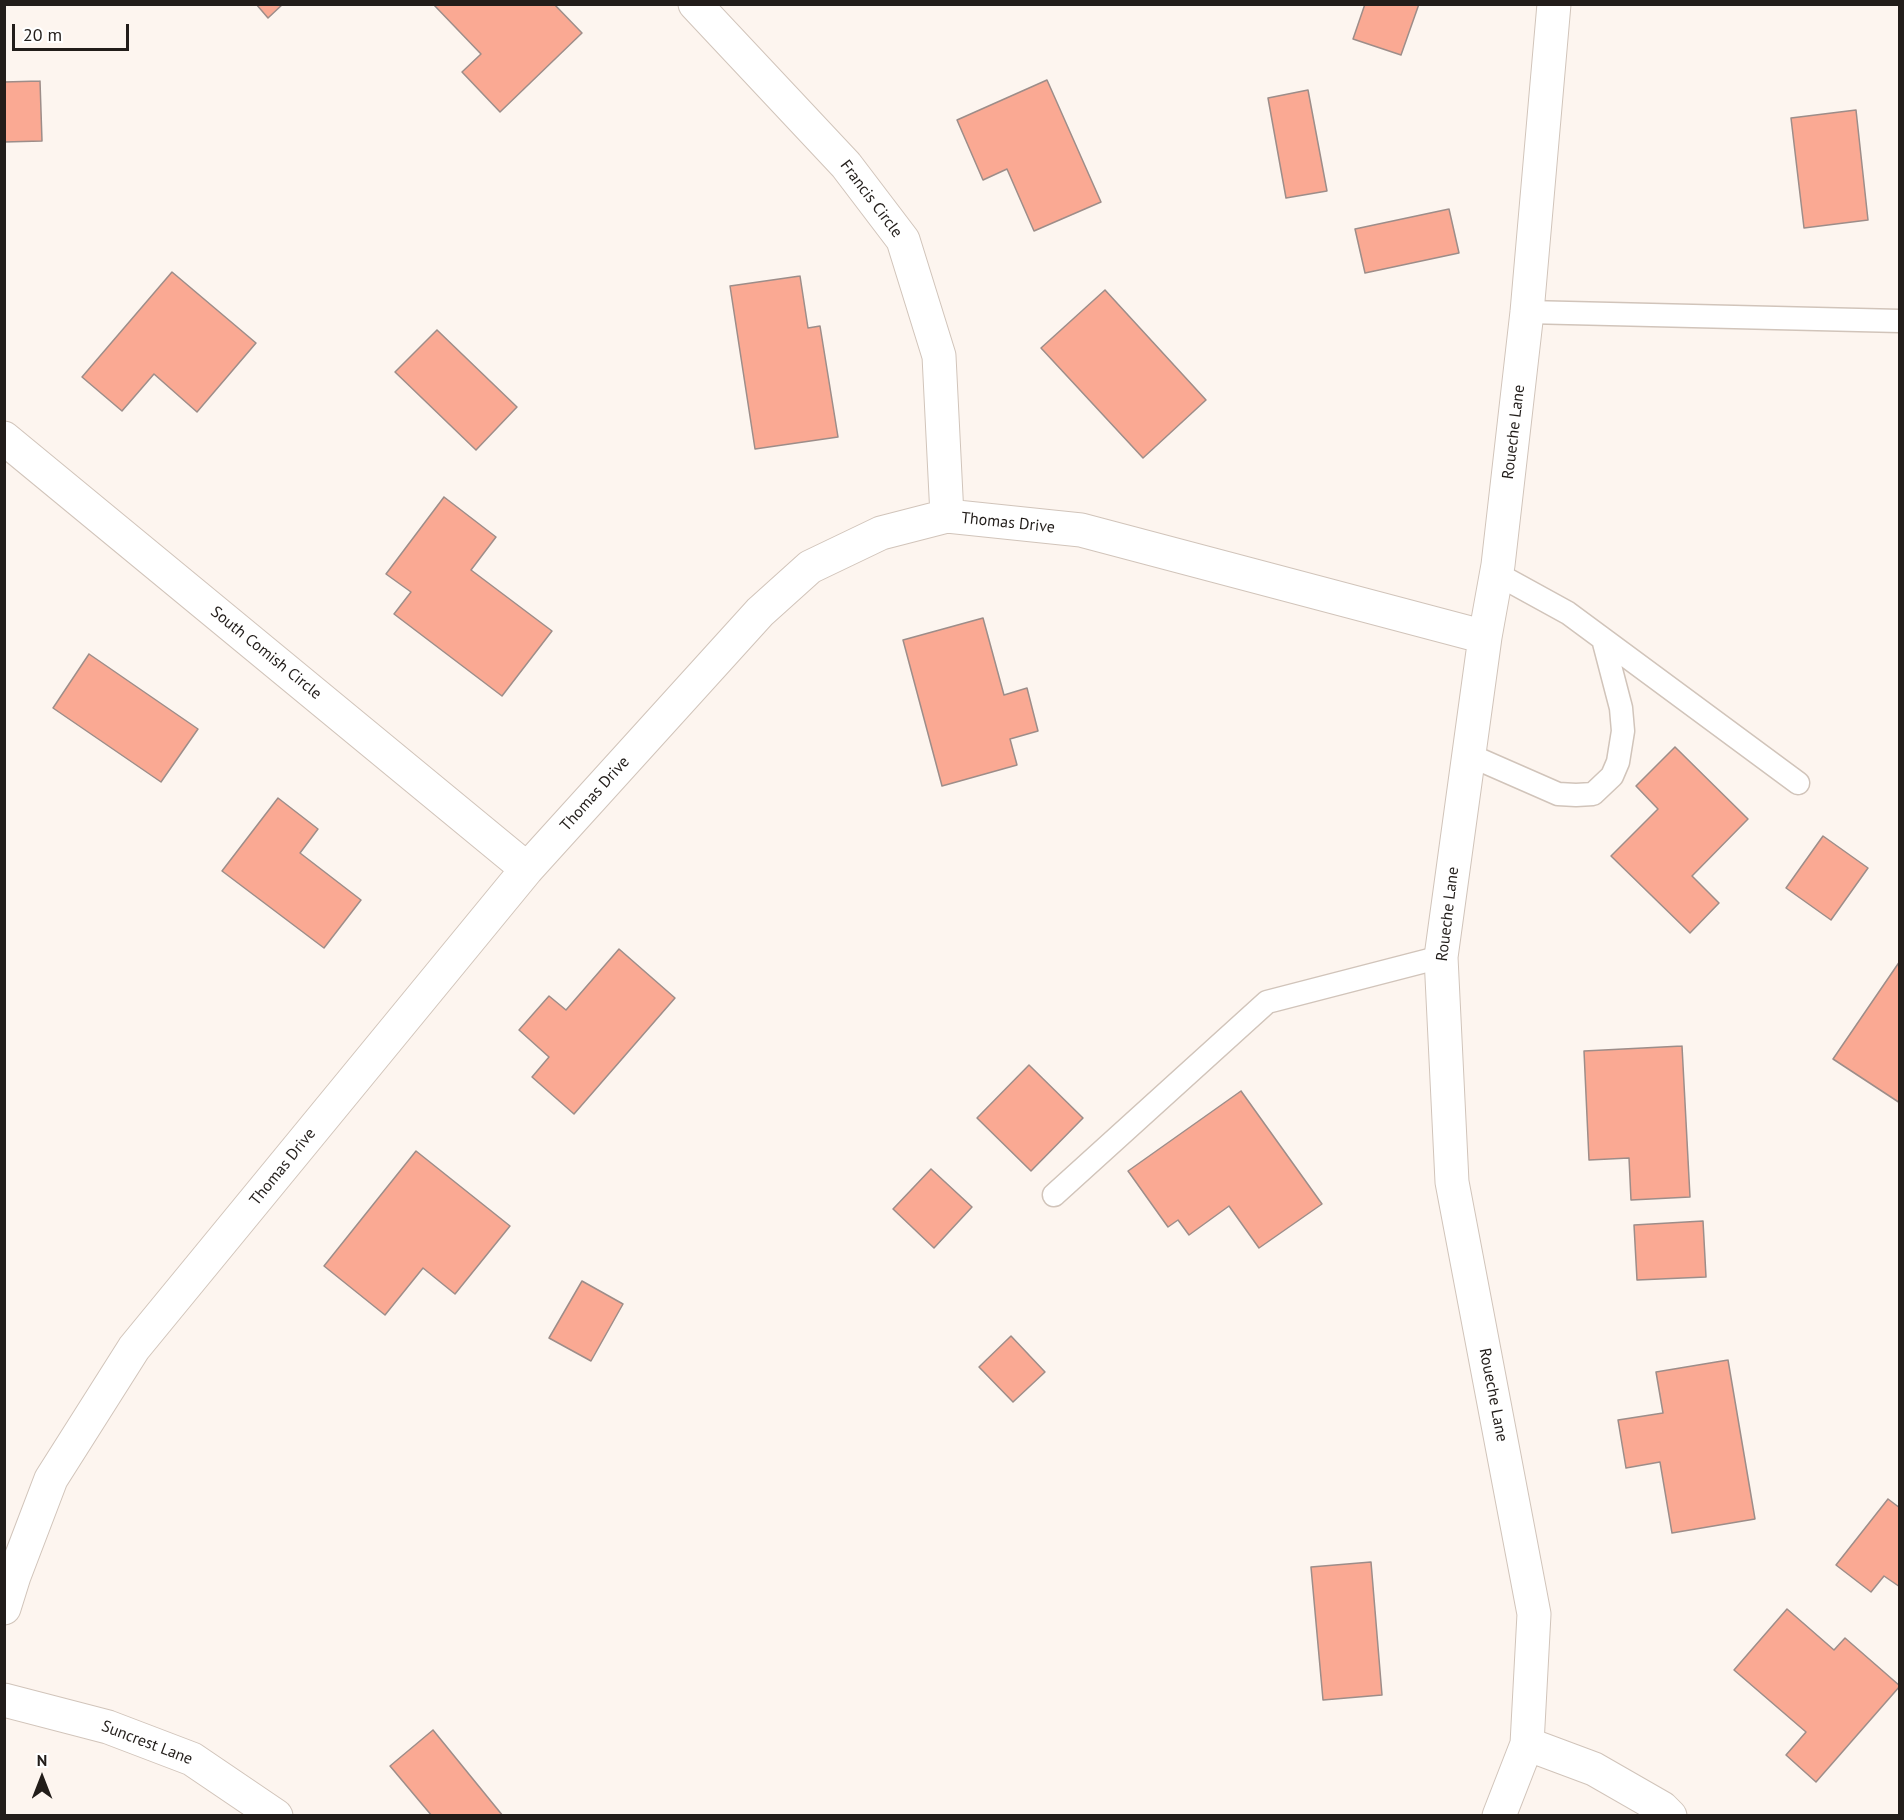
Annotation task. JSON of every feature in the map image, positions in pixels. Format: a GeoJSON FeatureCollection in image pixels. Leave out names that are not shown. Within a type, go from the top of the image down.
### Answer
{"type":"FeatureCollection","features":[{"type":"Feature","properties":{"kind":"street","name":"Francis Circle"},"geometry":{"type":"LineString","coordinates":[[695,4],[846,165],[903,240],[939,356],[947,516]]}},
{"type":"Feature","properties":{"kind":"street","name":"Roueche Lane"},"geometry":{"type":"LineString","coordinates":[[1498,1815],[1527,1744],[1534,1614],[1452,1182],[1441,957],[1485,637],[1497,574],[1527,312],[1554,4]]}},
{"type":"Feature","properties":{"kind":"street","name":"South Comish Circle"},"geometry":{"type":"LineString","coordinates":[[4,438],[527,868]]}},
{"type":"Feature","properties":{"kind":"street","name":"Thomas Drive"},"geometry":{"type":"LineString","coordinates":[[4,1608],[14,1575],[51,1479],[134,1348],[527,868],[760,612],[810,567],[881,534],[947,516],[1081,530],[1485,637]]}},
{"type":"Feature","properties":{"kind":"street","name":"Suncrest Lane"},"geometry":{"type":"LineString","coordinates":[[4,1700],[108,1727],[192,1759],[276,1815]]}},
{"type":"Feature","properties":{"kind":"street"},"geometry":{"type":"LineString","coordinates":[[1527,1744],[1594,1769],[1662,1808],[1670,1815]]}},
{"type":"Feature","properties":{"kind":"lane"},"geometry":{"type":"LineString","coordinates":[[1527,312],[1899,321]]}},
{"type":"Feature","properties":{"kind":"lane"},"geometry":{"type":"LineString","coordinates":[[1497,574],[1568,613],[1798,783]]}},
{"type":"Feature","properties":{"kind":"lane"},"geometry":{"type":"LineString","coordinates":[[1468,755],[1558,794],[1593,794],[1612,776],[1618,762],[1623,731],[1621,708],[1603,639]]}},
{"type":"Feature","properties":{"kind":"lane"},"geometry":{"type":"LineString","coordinates":[[1054,1195],[1267,1002],[1441,957]]}},
{"type":"Feature","properties":{"kind":"building"},"geometry":{"type":"Polygon","coordinates":[[[256,4],[283,4],[268,18],[256,4]]]}},
{"type":"Feature","properties":{"kind":"building"},"geometry":{"type":"Polygon","coordinates":[[[433,4],[554,4],[582,33],[500,112],[462,72],[481,54],[433,4]]]}},
{"type":"Feature","properties":{"kind":"building"},"geometry":{"type":"Polygon","coordinates":[[[1365,4],[1419,4],[1401,55],[1353,39],[1365,4]]]}},
{"type":"Feature","properties":{"kind":"building"},"geometry":{"type":"Polygon","coordinates":[[[1047,80],[1101,202],[1034,231],[1007,169],[983,180],[957,120],[1047,80]]]}},
{"type":"Feature","properties":{"kind":"building"},"geometry":{"type":"Polygon","coordinates":[[[40,81],[42,141],[4,142],[4,82],[40,81]]]}},
{"type":"Feature","properties":{"kind":"building"},"geometry":{"type":"Polygon","coordinates":[[[1308,90],[1327,191],[1286,198],[1268,98],[1308,90]]]}},
{"type":"Feature","properties":{"kind":"building"},"geometry":{"type":"Polygon","coordinates":[[[1856,110],[1868,220],[1804,228],[1791,118],[1856,110]]]}},
{"type":"Feature","properties":{"kind":"building"},"geometry":{"type":"Polygon","coordinates":[[[1449,209],[1459,253],[1365,273],[1355,229],[1449,209]]]}},
{"type":"Feature","properties":{"kind":"building"},"geometry":{"type":"Polygon","coordinates":[[[172,272],[256,343],[197,412],[154,374],[122,411],[82,377],[172,272]]]}},
{"type":"Feature","properties":{"kind":"building"},"geometry":{"type":"Polygon","coordinates":[[[800,276],[808,328],[820,326],[838,437],[755,449],[730,286],[800,276]]]}},
{"type":"Feature","properties":{"kind":"building"},"geometry":{"type":"Polygon","coordinates":[[[1105,290],[1206,400],[1143,458],[1041,348],[1105,290]]]}},
{"type":"Feature","properties":{"kind":"building"},"geometry":{"type":"Polygon","coordinates":[[[437,330],[517,407],[476,450],[395,372],[437,330]]]}},
{"type":"Feature","properties":{"kind":"building"},"geometry":{"type":"Polygon","coordinates":[[[444,497],[496,537],[471,570],[552,631],[502,696],[394,614],[411,592],[386,574],[444,497]]]}},
{"type":"Feature","properties":{"kind":"building"},"geometry":{"type":"Polygon","coordinates":[[[983,618],[1004,695],[1027,688],[1038,731],[1010,739],[1017,765],[942,786],[903,640],[983,618]]]}},
{"type":"Feature","properties":{"kind":"building"},"geometry":{"type":"Polygon","coordinates":[[[89,654],[198,729],[161,782],[53,708],[89,654]]]}},
{"type":"Feature","properties":{"kind":"building"},"geometry":{"type":"Polygon","coordinates":[[[1675,747],[1748,819],[1692,876],[1719,903],[1690,933],[1611,856],[1658,809],[1636,786],[1675,747]]]}},
{"type":"Feature","properties":{"kind":"building"},"geometry":{"type":"Polygon","coordinates":[[[278,798],[318,829],[300,853],[361,900],[324,948],[222,871],[278,798]]]}},
{"type":"Feature","properties":{"kind":"building"},"geometry":{"type":"Polygon","coordinates":[[[1823,836],[1868,868],[1831,920],[1786,888],[1823,836]]]}},
{"type":"Feature","properties":{"kind":"building"},"geometry":{"type":"Polygon","coordinates":[[[619,949],[675,998],[574,1114],[532,1077],[549,1057],[519,1030],[549,996],[566,1010],[619,949]]]}},
{"type":"Feature","properties":{"kind":"building"},"geometry":{"type":"Polygon","coordinates":[[[1900,961],[1900,1103],[1833,1059],[1900,961]]]}},
{"type":"Feature","properties":{"kind":"building"},"geometry":{"type":"Polygon","coordinates":[[[1682,1046],[1690,1197],[1631,1200],[1629,1158],[1589,1160],[1584,1051],[1682,1046]]]}},
{"type":"Feature","properties":{"kind":"building"},"geometry":{"type":"Polygon","coordinates":[[[1029,1065],[1083,1118],[1031,1171],[977,1118],[1029,1065]]]}},
{"type":"Feature","properties":{"kind":"building"},"geometry":{"type":"Polygon","coordinates":[[[1241,1091],[1322,1204],[1259,1248],[1229,1206],[1189,1235],[1178,1220],[1168,1227],[1128,1171],[1241,1091]]]}},
{"type":"Feature","properties":{"kind":"building"},"geometry":{"type":"Polygon","coordinates":[[[416,1151],[510,1226],[455,1294],[423,1268],[385,1315],[324,1266],[416,1151]]]}},
{"type":"Feature","properties":{"kind":"building"},"geometry":{"type":"Polygon","coordinates":[[[931,1169],[972,1207],[934,1248],[893,1209],[931,1169]]]}},
{"type":"Feature","properties":{"kind":"building"},"geometry":{"type":"Polygon","coordinates":[[[1703,1221],[1706,1277],[1637,1280],[1634,1225],[1703,1221]]]}},
{"type":"Feature","properties":{"kind":"building"},"geometry":{"type":"Polygon","coordinates":[[[582,1281],[623,1304],[591,1361],[549,1338],[582,1281]]]}},
{"type":"Feature","properties":{"kind":"building"},"geometry":{"type":"Polygon","coordinates":[[[1011,1336],[1045,1372],[1013,1402],[979,1367],[1011,1336]]]}},
{"type":"Feature","properties":{"kind":"building"},"geometry":{"type":"Polygon","coordinates":[[[1728,1360],[1755,1519],[1672,1533],[1660,1462],[1626,1468],[1618,1420],[1663,1413],[1656,1372],[1728,1360]]]}},
{"type":"Feature","properties":{"kind":"building"},"geometry":{"type":"Polygon","coordinates":[[[1888,1499],[1900,1508],[1900,1587],[1884,1576],[1871,1592],[1836,1565],[1888,1499]]]}},
{"type":"Feature","properties":{"kind":"building"},"geometry":{"type":"Polygon","coordinates":[[[1371,1562],[1382,1695],[1323,1700],[1311,1567],[1371,1562]]]}},
{"type":"Feature","properties":{"kind":"building"},"geometry":{"type":"Polygon","coordinates":[[[1787,1609],[1834,1650],[1845,1638],[1900,1686],[1816,1782],[1786,1755],[1806,1732],[1734,1670],[1787,1609]]]}},
{"type":"Feature","properties":{"kind":"building"},"geometry":{"type":"Polygon","coordinates":[[[433,1730],[503,1816],[432,1816],[390,1766],[433,1730]]]}}]}
